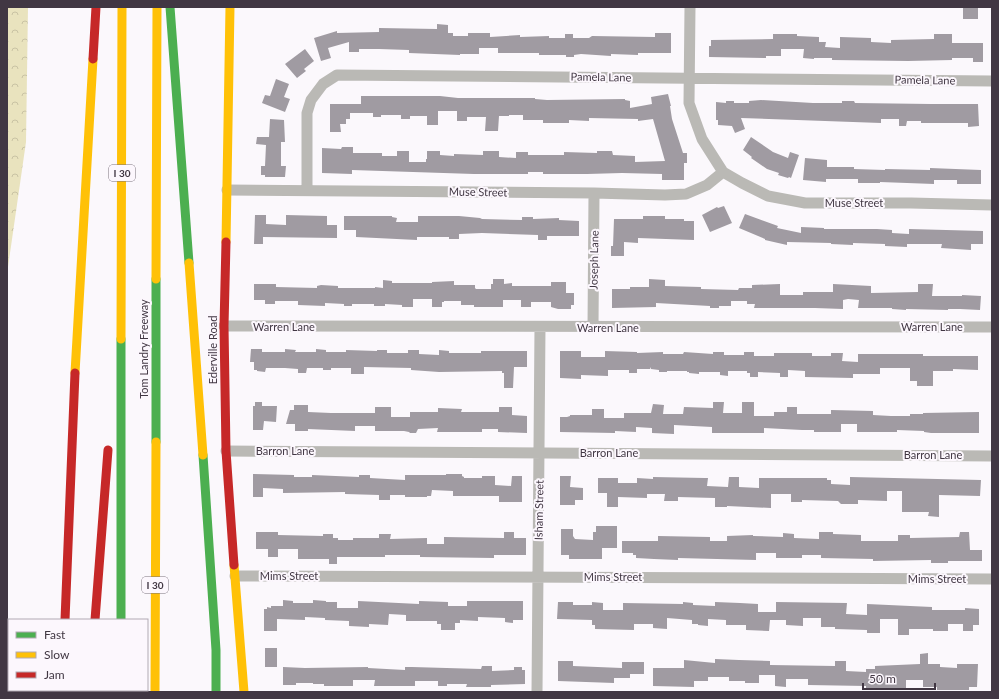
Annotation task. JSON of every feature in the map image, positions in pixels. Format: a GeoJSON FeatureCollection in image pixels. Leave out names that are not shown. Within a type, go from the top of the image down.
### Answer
{"type":"FeatureCollection","features":[{"type":"Feature","properties":{"kind":"main road"},"geometry":{"type":"LineString","coordinates":[[65,619],[77,322],[96,7]]}},
{"type":"Feature","properties":{"kind":"main road","name":"Tom Landry Freeway"},"geometry":{"type":"LineString","coordinates":[[121,619],[122,7]]}},
{"type":"Feature","properties":{"kind":"main road","name":"Tom Landry Freeway"},"geometry":{"type":"LineString","coordinates":[[154,692],[157,7]]}},
{"type":"Feature","properties":{"kind":"main road"},"geometry":{"type":"LineString","coordinates":[[170,7],[198,383],[212,592],[216,692]]}},
{"type":"Feature","properties":{"kind":"main road","name":"Ederville Road"},"geometry":{"type":"LineString","coordinates":[[230,7],[224,326],[226,450],[244,692]]}},
{"type":"Feature","properties":{"kind":"main road"},"geometry":{"type":"LineString","coordinates":[[112,412],[121,340]]}},
{"type":"Feature","properties":{"kind":"main road"},"geometry":{"type":"LineString","coordinates":[[95,619],[109,442]]}},
{"type":"Feature","properties":{"kind":"main road"},"geometry":{"type":"LineString","coordinates":[[155,478],[165,567]]}},
{"type":"Feature","properties":{"kind":"street","name":"Muse Street"},"geometry":{"type":"LineString","coordinates":[[690,7],[689,104],[702,139],[723,172],[768,196],[805,204],[911,203],[992,205]]}},
{"type":"Feature","properties":{"kind":"street","name":"Pamela Lane"},"geometry":{"type":"LineString","coordinates":[[307,190],[307,113],[311,100],[323,84],[337,75],[992,81]]}},
{"type":"Feature","properties":{"kind":"street","name":"Muse Street"},"geometry":{"type":"LineString","coordinates":[[227,190],[665,195],[686,194],[707,186],[723,172]]}},
{"type":"Feature","properties":{"kind":"street","name":"Joseph Lane"},"geometry":{"type":"LineString","coordinates":[[593,328],[594,193]]}},
{"type":"Feature","properties":{"kind":"street","name":"Warren Lane"},"geometry":{"type":"LineString","coordinates":[[224,326],[540,328],[992,327]]}},
{"type":"Feature","properties":{"kind":"street","name":"Isham Street"},"geometry":{"type":"LineString","coordinates":[[537,692],[540,328]]}},
{"type":"Feature","properties":{"kind":"street","name":"Barron Lane"},"geometry":{"type":"LineString","coordinates":[[226,450],[992,456]]}},
{"type":"Feature","properties":{"kind":"street","name":"Mims Street"},"geometry":{"type":"LineString","coordinates":[[235,576],[992,579]]}},
{"type":"Feature","properties":{"kind":"green space"},"geometry":{"type":"Polygon","coordinates":[[[7,7],[28,7],[26,142],[7,274],[7,7]]]}},
{"type":"Feature","properties":{"kind":"building"},"geometry":{"type":"Polygon","coordinates":[[[963,7],[978,7],[978,19],[963,19],[963,7]]]}},
{"type":"Feature","properties":{"kind":"building"},"geometry":{"type":"Polygon","coordinates":[[[437,24],[448,25],[448,33],[453,33],[453,36],[468,36],[468,33],[490,33],[490,37],[520,35],[520,37],[549,36],[549,38],[565,38],[565,34],[573,34],[573,38],[589,38],[592,36],[655,37],[655,33],[671,33],[671,53],[638,53],[638,55],[611,54],[611,56],[581,54],[574,55],[574,57],[566,57],[566,55],[539,55],[539,53],[498,53],[498,48],[479,48],[479,54],[460,55],[409,53],[409,50],[379,49],[359,49],[359,52],[349,52],[349,42],[328,48],[331,58],[321,61],[314,38],[337,31],[337,33],[379,32],[379,28],[437,29],[437,24]]]}},
{"type":"Feature","properties":{"kind":"building"},"geometry":{"type":"Polygon","coordinates":[[[773,34],[797,34],[797,36],[819,37],[819,42],[826,42],[825,47],[840,48],[840,37],[871,38],[871,42],[891,43],[891,40],[934,39],[934,34],[952,34],[952,43],[983,43],[983,62],[973,62],[973,58],[908,61],[832,60],[832,58],[814,59],[803,58],[804,49],[781,49],[781,56],[766,56],[766,58],[709,57],[709,46],[711,46],[711,40],[773,39],[773,34]]]}},
{"type":"Feature","properties":{"kind":"building"},"geometry":{"type":"Polygon","coordinates":[[[305,49],[314,61],[304,69],[306,71],[297,78],[285,64],[305,49]]]}},
{"type":"Feature","properties":{"kind":"building"},"geometry":{"type":"Polygon","coordinates":[[[276,79],[289,84],[284,97],[290,99],[285,112],[262,103],[265,95],[270,96],[276,79]]]}},
{"type":"Feature","properties":{"kind":"building"},"geometry":{"type":"Polygon","coordinates":[[[668,94],[672,119],[683,153],[687,153],[687,163],[684,163],[684,180],[662,180],[662,174],[622,173],[543,174],[543,172],[528,172],[528,174],[474,174],[352,170],[352,174],[322,173],[322,148],[341,149],[342,147],[353,147],[353,153],[382,153],[382,156],[397,156],[397,151],[409,151],[409,162],[426,162],[427,151],[440,151],[440,155],[454,156],[454,154],[483,155],[483,151],[499,151],[499,157],[516,158],[516,152],[528,152],[528,155],[564,155],[564,152],[597,153],[597,151],[612,151],[613,155],[635,156],[635,162],[665,161],[653,119],[638,121],[638,119],[589,118],[589,121],[569,120],[569,123],[543,123],[543,120],[523,120],[523,115],[509,115],[499,116],[498,131],[485,131],[486,117],[467,117],[467,121],[457,121],[457,111],[438,111],[438,125],[427,125],[427,116],[410,116],[410,119],[401,119],[401,115],[381,115],[381,117],[373,117],[373,113],[350,113],[350,119],[346,119],[346,124],[340,124],[341,132],[330,132],[330,104],[361,104],[361,96],[535,98],[547,100],[625,99],[630,101],[630,108],[652,104],[651,97],[668,94]]]}},
{"type":"Feature","properties":{"kind":"building"},"geometry":{"type":"Polygon","coordinates":[[[761,100],[813,103],[842,103],[842,101],[854,101],[855,103],[978,104],[979,126],[968,127],[968,123],[921,123],[921,121],[907,121],[906,126],[899,126],[899,119],[881,119],[881,123],[741,118],[745,129],[735,133],[732,126],[718,125],[718,120],[716,120],[716,102],[726,103],[726,101],[734,101],[734,103],[749,103],[749,101],[761,100]]]}},
{"type":"Feature","properties":{"kind":"building"},"geometry":{"type":"Polygon","coordinates":[[[270,119],[284,120],[285,142],[281,142],[281,166],[286,166],[285,177],[265,177],[265,175],[261,175],[261,166],[265,166],[266,145],[256,144],[257,137],[269,137],[270,119]]]}},
{"type":"Feature","properties":{"kind":"building"},"geometry":{"type":"Polygon","coordinates":[[[751,137],[773,152],[788,158],[790,152],[799,155],[791,178],[778,175],[779,173],[767,169],[751,158],[752,157],[743,150],[751,137]]]}},
{"type":"Feature","properties":{"kind":"building"},"geometry":{"type":"Polygon","coordinates":[[[805,158],[827,160],[827,167],[854,167],[854,169],[930,170],[930,168],[981,170],[981,184],[957,184],[957,180],[934,180],[934,184],[880,182],[858,183],[858,179],[826,179],[826,182],[803,180],[805,158]]]}},
{"type":"Feature","properties":{"kind":"building"},"geometry":{"type":"Polygon","coordinates":[[[724,206],[732,223],[710,232],[702,215],[717,207],[724,206]]]}},
{"type":"Feature","properties":{"kind":"building"},"geometry":{"type":"Polygon","coordinates":[[[745,214],[778,226],[777,228],[801,233],[801,227],[824,229],[877,229],[892,230],[892,233],[909,234],[909,229],[983,231],[983,244],[971,244],[971,250],[941,248],[942,244],[907,244],[907,247],[885,246],[885,244],[853,243],[853,245],[787,242],[787,245],[765,240],[739,228],[745,214]]]}},
{"type":"Feature","properties":{"kind":"building"},"geometry":{"type":"Polygon","coordinates":[[[255,215],[266,215],[266,224],[286,225],[286,215],[327,216],[327,225],[337,225],[337,238],[263,237],[263,244],[254,244],[255,215]]]}},
{"type":"Feature","properties":{"kind":"building"},"geometry":{"type":"Polygon","coordinates":[[[344,216],[392,216],[397,218],[396,222],[418,222],[418,216],[459,216],[482,219],[522,220],[522,217],[533,217],[533,219],[559,218],[559,220],[579,221],[579,236],[547,236],[547,240],[538,240],[538,235],[482,233],[459,234],[459,239],[449,239],[449,237],[417,237],[417,240],[356,237],[356,230],[344,230],[344,216]]]}},
{"type":"Feature","properties":{"kind":"building"},"geometry":{"type":"Polygon","coordinates":[[[643,216],[665,216],[665,219],[684,219],[684,221],[694,221],[694,240],[638,238],[638,243],[624,242],[624,256],[611,256],[614,219],[643,219],[643,216]]]}},
{"type":"Feature","properties":{"kind":"building"},"geometry":{"type":"Polygon","coordinates":[[[493,279],[504,279],[504,284],[512,283],[512,286],[551,286],[551,282],[566,282],[566,293],[574,293],[574,305],[571,305],[571,309],[558,309],[551,307],[551,302],[531,302],[531,307],[521,307],[521,300],[503,300],[503,307],[474,307],[474,305],[461,305],[461,301],[444,301],[442,302],[442,307],[432,307],[432,299],[413,299],[413,307],[385,304],[385,306],[374,306],[374,304],[352,304],[352,306],[344,306],[344,304],[325,303],[325,306],[298,305],[298,301],[275,301],[275,304],[265,304],[265,300],[254,300],[254,284],[276,284],[276,287],[317,288],[317,286],[321,285],[338,286],[338,288],[383,288],[383,280],[392,281],[392,283],[432,283],[454,281],[454,285],[475,285],[476,289],[491,289],[493,279]]]}},
{"type":"Feature","properties":{"kind":"building"},"geometry":{"type":"Polygon","coordinates":[[[649,279],[665,280],[665,286],[701,287],[701,289],[738,290],[739,288],[752,288],[752,285],[780,284],[780,295],[803,295],[803,292],[833,292],[833,284],[871,286],[871,293],[918,292],[918,284],[933,284],[932,296],[981,296],[980,310],[906,310],[892,308],[858,308],[859,300],[848,299],[843,300],[843,309],[754,308],[755,304],[747,304],[747,301],[731,301],[731,306],[719,306],[719,308],[710,308],[710,306],[656,303],[656,307],[612,308],[612,289],[649,287],[649,279]]]}},
{"type":"Feature","properties":{"kind":"building"},"geometry":{"type":"Polygon","coordinates":[[[251,349],[262,349],[262,352],[285,352],[285,349],[296,350],[295,352],[316,352],[316,349],[326,350],[326,352],[346,352],[346,350],[387,350],[387,353],[408,353],[408,350],[419,350],[419,354],[439,355],[439,350],[449,351],[449,353],[527,351],[527,367],[514,367],[513,388],[504,388],[504,373],[502,373],[502,371],[439,372],[411,370],[411,368],[364,367],[364,374],[351,374],[351,368],[331,368],[331,370],[323,370],[323,368],[307,368],[306,373],[298,373],[298,369],[285,368],[266,368],[265,372],[257,371],[254,370],[254,362],[250,362],[251,349]]]}},
{"type":"Feature","properties":{"kind":"building"},"geometry":{"type":"Polygon","coordinates":[[[560,351],[581,351],[581,357],[605,357],[605,351],[637,353],[663,352],[663,354],[683,354],[684,352],[713,354],[713,352],[724,352],[724,355],[744,355],[744,352],[754,352],[754,356],[774,356],[774,353],[812,353],[812,356],[831,356],[831,353],[843,353],[842,361],[858,362],[858,354],[978,356],[978,370],[953,369],[953,371],[933,371],[933,386],[917,386],[917,381],[910,381],[910,368],[880,368],[880,374],[853,374],[853,378],[805,377],[805,371],[788,370],[788,377],[780,377],[780,373],[758,372],[758,377],[750,377],[750,373],[747,373],[747,371],[728,371],[728,376],[720,375],[720,372],[699,372],[699,374],[689,373],[687,371],[659,372],[659,370],[651,369],[651,367],[650,369],[637,369],[637,373],[629,373],[629,370],[608,370],[608,376],[581,375],[581,379],[560,378],[560,351]]]}},
{"type":"Feature","properties":{"kind":"building"},"geometry":{"type":"Polygon","coordinates":[[[255,402],[262,402],[262,406],[277,406],[276,422],[264,421],[263,430],[253,430],[253,406],[255,406],[255,402]]]}},
{"type":"Feature","properties":{"kind":"building"},"geometry":{"type":"Polygon","coordinates":[[[713,402],[724,402],[723,413],[742,413],[742,402],[754,402],[754,416],[774,416],[774,412],[787,412],[787,407],[797,407],[797,414],[831,414],[831,410],[873,411],[873,415],[891,416],[910,416],[910,414],[923,413],[979,412],[979,433],[931,433],[924,431],[897,430],[897,432],[857,432],[857,424],[841,424],[841,432],[814,432],[814,430],[764,428],[764,433],[712,433],[712,427],[674,425],[674,434],[652,433],[652,428],[636,427],[636,432],[560,432],[560,417],[567,417],[570,415],[592,415],[592,409],[604,409],[604,418],[624,418],[624,413],[651,413],[653,404],[664,405],[663,414],[683,414],[684,407],[713,408],[713,402]]]}},
{"type":"Feature","properties":{"kind":"building"},"geometry":{"type":"Polygon","coordinates":[[[294,405],[308,405],[308,412],[331,413],[375,413],[375,407],[391,407],[391,417],[410,417],[410,412],[438,412],[438,408],[462,409],[461,412],[499,412],[499,407],[512,407],[512,415],[527,416],[527,433],[498,432],[498,429],[482,429],[482,432],[437,432],[438,428],[418,429],[416,433],[410,433],[404,431],[375,431],[375,426],[355,426],[355,431],[308,429],[308,431],[295,431],[295,424],[286,424],[290,410],[294,410],[294,405]]]}},
{"type":"Feature","properties":{"kind":"building"},"geometry":{"type":"Polygon","coordinates":[[[253,474],[294,475],[294,477],[312,477],[312,475],[359,477],[359,475],[370,475],[370,478],[405,480],[405,475],[462,474],[464,478],[495,476],[495,485],[511,486],[512,476],[522,476],[522,502],[499,502],[499,496],[453,496],[453,491],[432,490],[431,496],[427,497],[390,495],[390,500],[379,500],[379,495],[345,494],[345,492],[283,493],[283,489],[263,488],[263,497],[253,497],[253,474]]]}},
{"type":"Feature","properties":{"kind":"building"},"geometry":{"type":"Polygon","coordinates":[[[560,476],[571,476],[570,487],[583,488],[583,500],[575,500],[575,505],[560,505],[560,476]]]}},
{"type":"Feature","properties":{"kind":"building"},"geometry":{"type":"Polygon","coordinates":[[[653,477],[708,478],[707,486],[728,487],[729,477],[739,477],[739,487],[759,488],[759,478],[827,478],[827,480],[831,480],[831,484],[850,485],[850,477],[981,480],[980,496],[939,495],[939,517],[928,516],[929,512],[902,512],[902,491],[887,491],[887,501],[858,500],[858,504],[841,504],[838,501],[802,500],[802,502],[791,502],[791,494],[771,494],[771,508],[727,506],[715,507],[715,498],[678,497],[678,501],[664,501],[665,494],[647,494],[647,498],[618,497],[618,507],[607,507],[607,493],[598,493],[598,478],[618,478],[618,483],[637,483],[637,478],[653,479],[653,477]]]}},
{"type":"Feature","properties":{"kind":"building"},"geometry":{"type":"Polygon","coordinates":[[[596,526],[617,526],[617,548],[602,548],[602,559],[569,559],[569,555],[561,555],[561,529],[573,529],[573,536],[575,539],[593,540],[593,532],[596,532],[596,526]]]}},
{"type":"Feature","properties":{"kind":"building"},"geometry":{"type":"Polygon","coordinates":[[[256,532],[278,532],[278,535],[323,536],[323,534],[333,534],[333,538],[338,538],[338,540],[353,540],[353,538],[379,538],[379,534],[391,534],[390,539],[427,538],[427,544],[444,544],[444,537],[504,538],[504,532],[514,532],[514,538],[526,538],[526,555],[494,555],[494,558],[420,557],[420,555],[337,557],[337,564],[329,564],[329,559],[298,559],[298,549],[278,549],[278,557],[268,557],[268,549],[256,549],[256,532]]]}},
{"type":"Feature","properties":{"kind":"building"},"geometry":{"type":"Polygon","coordinates":[[[819,532],[861,535],[861,541],[898,541],[898,535],[910,535],[910,538],[959,537],[960,532],[969,532],[970,550],[982,550],[982,561],[948,561],[948,563],[931,563],[931,560],[873,561],[873,559],[821,558],[821,555],[802,555],[802,558],[776,558],[776,553],[756,553],[756,560],[678,558],[678,560],[636,558],[636,555],[633,555],[633,553],[622,553],[622,541],[658,541],[658,536],[710,537],[710,541],[727,541],[727,536],[753,535],[783,537],[783,533],[794,534],[794,538],[819,539],[819,532]]]}},
{"type":"Feature","properties":{"kind":"building"},"geometry":{"type":"Polygon","coordinates":[[[283,600],[293,601],[293,603],[313,603],[313,600],[337,602],[337,608],[358,608],[358,601],[419,604],[419,601],[448,602],[448,606],[467,606],[467,601],[523,601],[523,620],[513,620],[513,623],[505,622],[505,618],[478,617],[478,621],[460,620],[460,623],[455,623],[455,630],[441,630],[441,624],[437,624],[437,621],[406,621],[406,615],[389,614],[388,625],[369,624],[369,627],[349,626],[349,621],[305,617],[305,620],[277,619],[277,631],[264,631],[264,609],[267,609],[267,607],[271,608],[271,606],[283,606],[283,600]]]}},
{"type":"Feature","properties":{"kind":"building"},"geometry":{"type":"Polygon","coordinates":[[[558,602],[573,602],[573,605],[592,605],[592,602],[603,603],[603,610],[623,610],[623,603],[683,604],[683,602],[693,603],[693,605],[715,606],[715,602],[740,603],[758,604],[758,612],[776,612],[776,602],[847,603],[846,614],[867,615],[867,604],[932,607],[932,610],[965,610],[965,608],[979,609],[979,625],[973,625],[973,631],[963,631],[963,624],[948,624],[948,631],[933,631],[933,629],[909,629],[909,635],[898,635],[898,619],[880,619],[880,633],[867,633],[867,630],[821,627],[821,618],[803,618],[803,626],[786,625],[786,620],[770,620],[769,631],[746,630],[746,625],[726,625],[726,620],[708,619],[708,626],[692,624],[692,620],[667,618],[667,629],[653,628],[653,624],[634,624],[634,630],[595,629],[595,625],[592,625],[592,620],[557,619],[558,602]]]}},
{"type":"Feature","properties":{"kind":"building"},"geometry":{"type":"Polygon","coordinates":[[[265,648],[277,648],[277,667],[265,667],[265,648]]]}},
{"type":"Feature","properties":{"kind":"building"},"geometry":{"type":"Polygon","coordinates":[[[928,653],[928,664],[940,664],[940,667],[957,668],[957,664],[978,664],[977,687],[969,687],[969,690],[937,690],[937,687],[923,687],[923,680],[906,680],[906,689],[866,688],[866,686],[808,685],[808,679],[786,679],[786,687],[775,686],[775,675],[759,675],[759,683],[729,681],[729,677],[708,677],[708,681],[694,681],[694,687],[653,686],[653,668],[684,668],[684,660],[715,663],[715,659],[770,661],[770,665],[835,666],[835,661],[846,661],[846,671],[866,672],[866,669],[875,669],[875,666],[920,664],[920,654],[928,653]]]}},
{"type":"Feature","properties":{"kind":"building"},"geometry":{"type":"Polygon","coordinates":[[[558,661],[573,661],[573,666],[622,668],[622,662],[644,662],[644,674],[630,674],[630,678],[614,678],[614,683],[558,681],[558,661]]]}},
{"type":"Feature","properties":{"kind":"building"},"geometry":{"type":"Polygon","coordinates":[[[482,666],[492,666],[492,671],[514,670],[514,667],[522,667],[522,670],[525,670],[525,684],[491,685],[491,687],[466,687],[467,684],[447,684],[447,686],[438,686],[438,681],[415,681],[415,686],[374,686],[375,680],[353,680],[353,686],[324,686],[324,684],[313,683],[283,685],[283,667],[368,667],[405,670],[405,667],[481,669],[482,666]]]}},
{"type":"Feature","properties":{"kind":"traffic: fast"},"geometry":{"type":"LineString","coordinates":[[170,7],[189,263]]}},
{"type":"Feature","properties":{"kind":"traffic: fast"},"geometry":{"type":"LineString","coordinates":[[156,279],[156,442]]}},
{"type":"Feature","properties":{"kind":"traffic: fast"},"geometry":{"type":"LineString","coordinates":[[121,339],[121,619]]}},
{"type":"Feature","properties":{"kind":"traffic: fast"},"geometry":{"type":"LineString","coordinates":[[203,455],[216,650],[216,692]]}},
{"type":"Feature","properties":{"kind":"traffic: slow"},"geometry":{"type":"LineString","coordinates":[[121,339],[122,7]]}},
{"type":"Feature","properties":{"kind":"traffic: slow"},"geometry":{"type":"LineString","coordinates":[[156,279],[157,7]]}},
{"type":"Feature","properties":{"kind":"traffic: slow"},"geometry":{"type":"LineString","coordinates":[[226,242],[230,7]]}},
{"type":"Feature","properties":{"kind":"traffic: slow"},"geometry":{"type":"LineString","coordinates":[[75,373],[93,59]]}},
{"type":"Feature","properties":{"kind":"traffic: slow"},"geometry":{"type":"LineString","coordinates":[[189,263],[203,455]]}},
{"type":"Feature","properties":{"kind":"traffic: slow"},"geometry":{"type":"LineString","coordinates":[[155,692],[156,442]]}},
{"type":"Feature","properties":{"kind":"traffic: slow"},"geometry":{"type":"LineString","coordinates":[[234,565],[244,692]]}},
{"type":"Feature","properties":{"kind":"traffic: jam"},"geometry":{"type":"LineString","coordinates":[[93,59],[96,7]]}},
{"type":"Feature","properties":{"kind":"traffic: jam"},"geometry":{"type":"LineString","coordinates":[[226,242],[224,326],[226,451],[234,565]]}},
{"type":"Feature","properties":{"kind":"traffic: jam"},"geometry":{"type":"LineString","coordinates":[[65,619],[75,373]]}},
{"type":"Feature","properties":{"kind":"traffic: jam"},"geometry":{"type":"LineString","coordinates":[[95,619],[108,450]]}}]}
